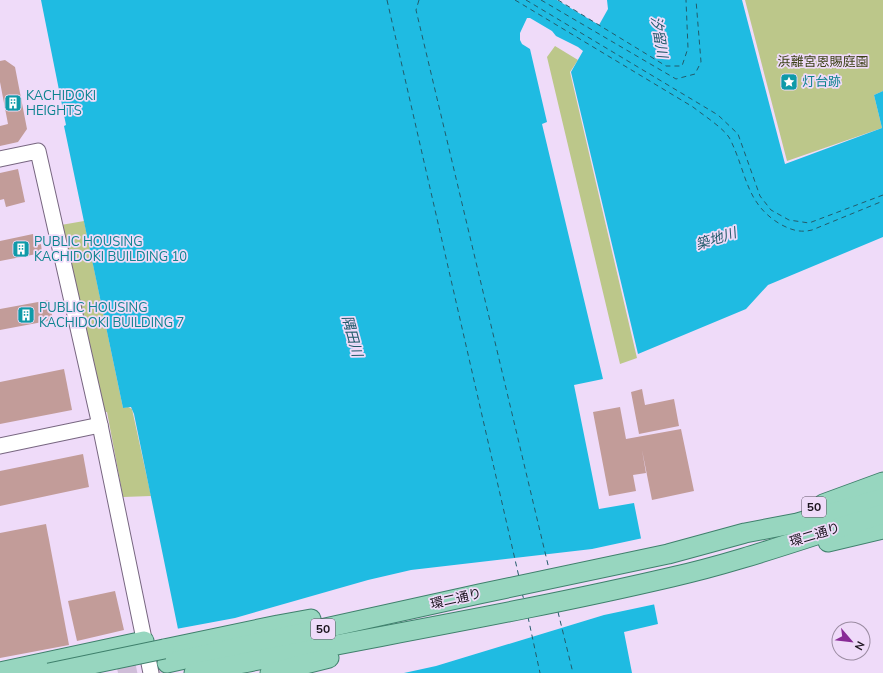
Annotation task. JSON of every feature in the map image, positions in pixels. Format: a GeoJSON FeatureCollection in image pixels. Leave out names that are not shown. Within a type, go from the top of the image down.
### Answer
{"type":"FeatureCollection","features":[{"type":"Feature","properties":{"kind":"main road","name":"環二通り"},"geometry":{"type":"LineString","coordinates":[[745,533],[883,482]]}},
{"type":"Feature","properties":{"kind":"main road","name":"環二通り"},"geometry":{"type":"LineString","coordinates":[[167,663],[668,554],[745,533],[797,523],[883,498]]}},
{"type":"Feature","properties":{"kind":"main road","name":"環二通り"},"geometry":{"type":"LineString","coordinates":[[194,673],[483,618],[673,577],[747,557],[883,514]]}},
{"type":"Feature","properties":{"kind":"main road","name":"環二通り"},"geometry":{"type":"LineString","coordinates":[[747,557],[842,540],[883,529]]}},
{"type":"Feature","properties":{"kind":"main road","name":"50"},"geometry":{"type":"LineString","coordinates":[[49,673],[278,625],[479,594]]}},
{"type":"Feature","properties":{"kind":"main road","name":"50"},"geometry":{"type":"LineString","coordinates":[[270,673],[483,618]]}},
{"type":"Feature","properties":{"kind":"main road"},"geometry":{"type":"LineString","coordinates":[[0,672],[144,641]]}},
{"type":"Feature","properties":{"kind":"street"},"geometry":{"type":"LineString","coordinates":[[0,159],[38,151],[100,425],[151,673]]}},
{"type":"Feature","properties":{"kind":"street"},"geometry":{"type":"LineString","coordinates":[[0,446],[100,425]]}},
{"type":"Feature","properties":{"kind":"green space","name":"浜離宮恩賜庭園"},"geometry":{"type":"Polygon","coordinates":[[[745,0],[883,0],[883,91],[874,95],[882,128],[787,161],[745,0]]]}},
{"type":"Feature","properties":{"kind":"green space"},"geometry":{"type":"Polygon","coordinates":[[[555,46],[578,60],[570,72],[637,358],[620,364],[547,57],[555,46]]]}},
{"type":"Feature","properties":{"kind":"green space"},"geometry":{"type":"Polygon","coordinates":[[[84,221],[123,408],[128,407],[132,409],[151,496],[123,497],[107,412],[101,413],[61,225],[84,221]]]}},
{"type":"Feature","properties":{"kind":"water"},"geometry":{"type":"Polygon","coordinates":[[[41,0],[557,0],[599,25],[608,9],[607,0],[742,0],[785,164],[882,128],[874,95],[883,91],[883,237],[768,285],[746,309],[638,354],[571,72],[583,51],[556,36],[552,31],[530,18],[527,18],[520,33],[520,40],[522,44],[530,49],[547,122],[542,124],[603,379],[574,385],[599,509],[634,503],[658,624],[624,632],[632,673],[187,673],[134,414],[131,407],[123,408],[64,126],[66,125],[41,0]]]}},
{"type":"Feature","properties":{"kind":"pier"},"geometry":{"type":"Polygon","coordinates":[[[643,538],[656,604],[604,615],[436,666],[404,673],[185,673],[176,629],[235,618],[368,580],[411,570],[592,549],[643,538]]]}},
{"type":"Feature","properties":{"kind":"building","name":"KACHIDOKI HEIGHTS"},"geometry":{"type":"Polygon","coordinates":[[[5,60],[15,67],[27,129],[18,142],[0,146],[0,126],[8,124],[0,82],[0,61],[5,60]]]}},
{"type":"Feature","properties":{"kind":"building"},"geometry":{"type":"Polygon","coordinates":[[[18,169],[25,202],[6,207],[4,199],[0,200],[0,173],[18,169]]]}},
{"type":"Feature","properties":{"kind":"building","name":"PUBLIC HOUSING KACHIDOKI BUILDING 10"},"geometry":{"type":"Polygon","coordinates":[[[33,234],[35,246],[41,244],[42,253],[0,261],[0,241],[33,234]]]}},
{"type":"Feature","properties":{"kind":"building","name":"PUBLIC HOUSING KACHIDOKI BUILDING 7"},"geometry":{"type":"Polygon","coordinates":[[[49,300],[53,320],[0,330],[0,309],[49,300]]]}},
{"type":"Feature","properties":{"kind":"building"},"geometry":{"type":"Polygon","coordinates":[[[64,369],[72,410],[0,424],[0,382],[64,369]]]}},
{"type":"Feature","properties":{"kind":"building"},"geometry":{"type":"Polygon","coordinates":[[[642,389],[645,405],[674,399],[679,426],[639,434],[631,392],[642,389]]]}},
{"type":"Feature","properties":{"kind":"building"},"geometry":{"type":"Polygon","coordinates":[[[620,407],[626,439],[681,429],[694,491],[652,500],[642,450],[646,473],[633,475],[636,491],[609,496],[593,412],[620,407]]]}},
{"type":"Feature","properties":{"kind":"building"},"geometry":{"type":"Polygon","coordinates":[[[83,454],[89,487],[0,506],[0,471],[83,454]]]}},
{"type":"Feature","properties":{"kind":"building"},"geometry":{"type":"Polygon","coordinates":[[[46,524],[69,645],[0,658],[0,533],[46,524]]]}},
{"type":"Feature","properties":{"kind":"building"},"geometry":{"type":"Polygon","coordinates":[[[115,591],[124,630],[77,641],[68,601],[115,591]]]}},
{"type":"Feature","properties":{"kind":"ferry route"},"geometry":{"type":"LineString","coordinates":[[387,0],[519,577]]}},
{"type":"Feature","properties":{"kind":"ferry route"},"geometry":{"type":"LineString","coordinates":[[419,0],[416,10],[549,569]]}},
{"type":"Feature","properties":{"kind":"ferry route"},"geometry":{"type":"LineString","coordinates":[[515,0],[693,107],[719,127],[730,139],[753,197],[768,216],[780,224],[796,230],[812,230],[883,201]]}},
{"type":"Feature","properties":{"kind":"ferry route"},"geometry":{"type":"LineString","coordinates":[[526,0],[718,115],[738,134],[760,196],[771,210],[789,220],[809,223],[883,195]]}},
{"type":"Feature","properties":{"kind":"ferry route"},"geometry":{"type":"LineString","coordinates":[[541,0],[676,79],[695,74],[701,62],[696,0]]}},
{"type":"Feature","properties":{"kind":"ferry route"},"geometry":{"type":"LineString","coordinates":[[558,0],[666,66],[682,66],[688,48],[686,0]]}},
{"type":"Feature","properties":{"kind":"ferry route"},"geometry":{"type":"LineString","coordinates":[[522,593],[524,600]]}},
{"type":"Feature","properties":{"kind":"ferry route"},"geometry":{"type":"LineString","coordinates":[[558,612],[573,673]]}},
{"type":"Feature","properties":{"kind":"ferry route"},"geometry":{"type":"LineString","coordinates":[[528,617],[540,673]]}},
{"type":"Feature","properties":{"kind":"tunnel"},"geometry":{"type":"LineString","coordinates":[[118,673],[167,663]]}},
{"type":"Feature","properties":{"kind":"place","name":"灯台跡"},"geometry":{"type":"Point","coordinates":[789,82]}},
{"type":"Feature","properties":{"kind":"place","name":"KACHIDOKI HEIGHTS"},"geometry":{"type":"Point","coordinates":[13,103]}},
{"type":"Feature","properties":{"kind":"place","name":"PUBLIC HOUSING KACHIDOKI BUILDING 10"},"geometry":{"type":"Point","coordinates":[21,249]}},
{"type":"Feature","properties":{"kind":"place","name":"PUBLIC HOUSING KACHIDOKI BUILDING 7"},"geometry":{"type":"Point","coordinates":[26,315]}},
{"type":"Feature","properties":{"kind":"water label","name":"汐留川"},"geometry":{"type":"Point","coordinates":[659,37]}},
{"type":"Feature","properties":{"kind":"water label","name":"築地川"},"geometry":{"type":"Point","coordinates":[716,239]}},
{"type":"Feature","properties":{"kind":"water label","name":"隅田川"},"geometry":{"type":"Point","coordinates":[352,336]}}]}
